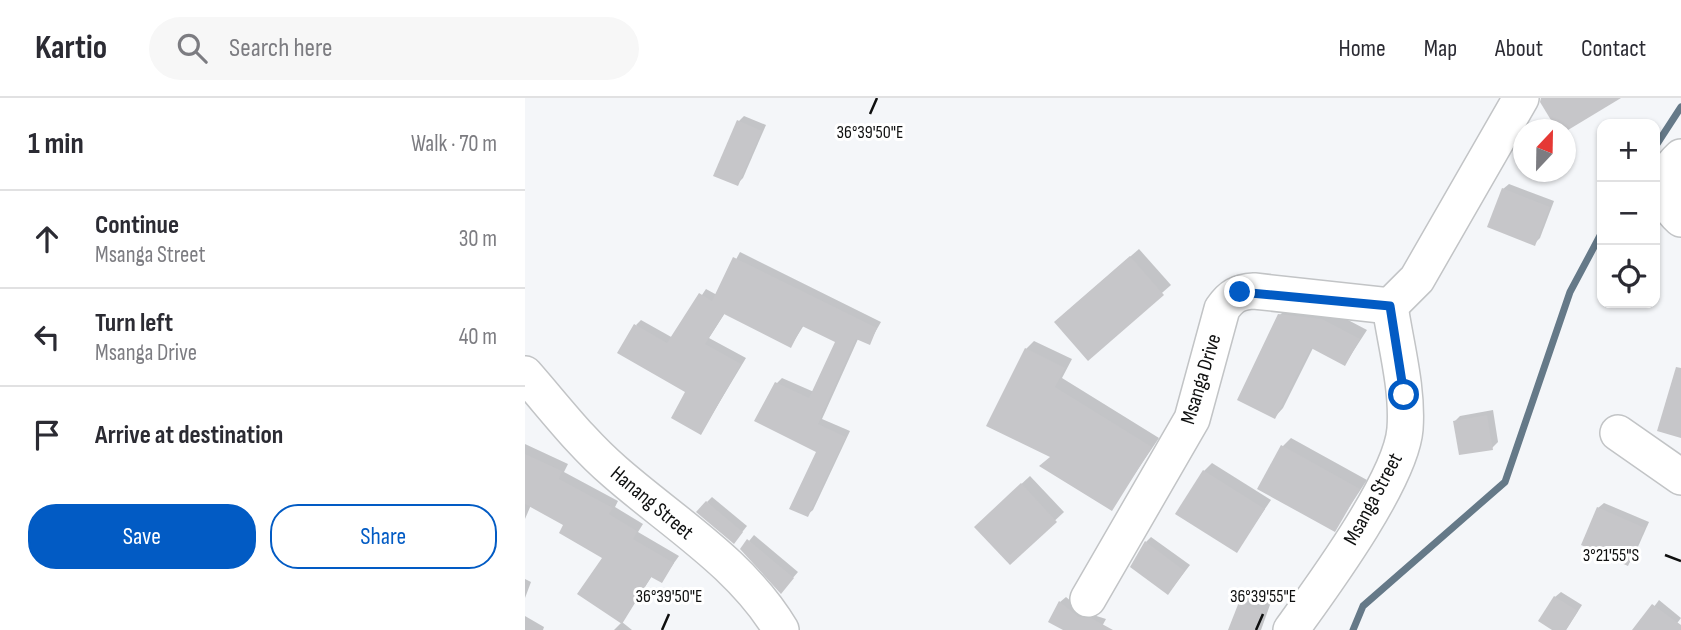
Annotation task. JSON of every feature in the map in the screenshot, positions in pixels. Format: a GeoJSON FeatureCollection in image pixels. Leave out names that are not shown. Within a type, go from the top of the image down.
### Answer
{"type":"FeatureCollection","features":[{"type":"Feature","properties":{"kind":"street"},"geometry":{"type":"LineString","coordinates":[[1390,306],[1417,279],[1521,98]]}},
{"type":"Feature","properties":{"kind":"street"},"geometry":{"type":"LineString","coordinates":[[1681,158],[1668,174],[1664,189],[1669,206],[1681,219]]}},
{"type":"Feature","properties":{"kind":"street","name":"Msanga Drive"},"geometry":{"type":"LineString","coordinates":[[1088,599],[1192,419],[1222,309],[1230,298],[1240,292],[1254,291],[1390,306]]}},
{"type":"Feature","properties":{"kind":"street","name":"Msanga Street"},"geometry":{"type":"LineString","coordinates":[[1291,630],[1372,508],[1405,431],[1404,395],[1390,306]]}},
{"type":"Feature","properties":{"kind":"street","name":"Hanang Street"},"geometry":{"type":"LineString","coordinates":[[525,374],[581,440],[614,471],[732,569],[781,630]]}},
{"type":"Feature","properties":{"kind":"street"},"geometry":{"type":"LineString","coordinates":[[1618,433],[1681,477]]}},
{"type":"Feature","properties":{"kind":"building"},"geometry":{"type":"Polygon","coordinates":[[[1541,98],[1621,98],[1576,125],[1576,119],[1550,119],[1540,102],[1541,98]]]}},
{"type":"Feature","properties":{"kind":"building"},"geometry":{"type":"Polygon","coordinates":[[[737,120],[762,131],[738,186],[713,176],[737,120]]]}},
{"type":"Feature","properties":{"kind":"building"},"geometry":{"type":"Polygon","coordinates":[[[1502,188],[1550,207],[1535,246],[1487,227],[1502,188]]]}},
{"type":"Feature","properties":{"kind":"building"},"geometry":{"type":"Polygon","coordinates":[[[1130,256],[1164,295],[1088,361],[1054,322],[1130,256]]]}},
{"type":"Feature","properties":{"kind":"building"},"geometry":{"type":"Polygon","coordinates":[[[733,257],[877,328],[870,345],[856,339],[818,424],[846,437],[808,517],[789,509],[816,452],[754,421],[775,382],[809,398],[835,342],[802,326],[791,348],[724,314],[705,344],[741,364],[701,435],[671,418],[685,392],[617,353],[634,324],[667,343],[699,293],[712,301],[733,257]]]}},
{"type":"Feature","properties":{"kind":"building"},"geometry":{"type":"Polygon","coordinates":[[[1278,314],[1322,319],[1360,339],[1345,366],[1311,348],[1275,419],[1237,400],[1278,314]]]}},
{"type":"Feature","properties":{"kind":"building"},"geometry":{"type":"Polygon","coordinates":[[[1025,348],[1065,368],[1055,387],[1152,447],[1112,511],[1039,466],[1050,457],[986,426],[1025,348]]]}},
{"type":"Feature","properties":{"kind":"building"},"geometry":{"type":"Polygon","coordinates":[[[1676,367],[1681,368],[1681,438],[1657,431],[1676,367]]]}},
{"type":"Feature","properties":{"kind":"building"},"geometry":{"type":"Polygon","coordinates":[[[1487,415],[1493,450],[1459,455],[1453,421],[1487,415]]]}},
{"type":"Feature","properties":{"kind":"building"},"geometry":{"type":"Polygon","coordinates":[[[1281,445],[1360,489],[1335,532],[1257,489],[1281,445]]]}},
{"type":"Feature","properties":{"kind":"building"},"geometry":{"type":"Polygon","coordinates":[[[525,454],[562,471],[559,479],[613,508],[609,514],[637,531],[633,539],[674,563],[662,583],[651,577],[622,624],[577,594],[602,558],[559,533],[563,525],[525,504],[525,454]]]}},
{"type":"Feature","properties":{"kind":"building"},"geometry":{"type":"Polygon","coordinates":[[[1203,470],[1265,509],[1237,553],[1175,514],[1203,470]]]}},
{"type":"Feature","properties":{"kind":"building"},"geometry":{"type":"Polygon","coordinates":[[[1021,483],[1057,522],[1010,565],[974,527],[1021,483]]]}},
{"type":"Feature","properties":{"kind":"building"},"geometry":{"type":"Polygon","coordinates":[[[706,501],[743,532],[734,544],[696,512],[706,501]]]}},
{"type":"Feature","properties":{"kind":"building"},"geometry":{"type":"Polygon","coordinates":[[[1597,507],[1645,528],[1628,566],[1581,545],[1597,507]]]}},
{"type":"Feature","properties":{"kind":"building"},"geometry":{"type":"Polygon","coordinates":[[[747,539],[794,578],[781,594],[740,549],[747,539]]]}},
{"type":"Feature","properties":{"kind":"building"},"geometry":{"type":"Polygon","coordinates":[[[1145,541],[1185,571],[1168,595],[1130,567],[1145,541]]]}},
{"type":"Feature","properties":{"kind":"building"},"geometry":{"type":"Polygon","coordinates":[[[1554,596],[1578,611],[1566,630],[1552,630],[1538,621],[1554,596]]]}},
{"type":"Feature","properties":{"kind":"building"},"geometry":{"type":"Polygon","coordinates":[[[1059,601],[1079,617],[1091,618],[1113,630],[1063,630],[1048,622],[1059,601]]]}},
{"type":"Feature","properties":{"kind":"building"},"geometry":{"type":"Polygon","coordinates":[[[1239,602],[1264,611],[1257,630],[1228,630],[1239,602]]]}},
{"type":"Feature","properties":{"kind":"building"},"geometry":{"type":"Polygon","coordinates":[[[1652,604],[1681,625],[1681,630],[1632,630],[1652,604]]]}},
{"type":"Feature","properties":{"kind":"waterway"},"geometry":{"type":"LineString","coordinates":[[1660,139],[1681,107]]}},
{"type":"Feature","properties":{"kind":"waterway"},"geometry":{"type":"LineString","coordinates":[[1353,630],[1363,606],[1505,482],[1570,292],[1597,241]]}},
{"type":"Feature","properties":{"kind":"route"},"geometry":{"type":"LineString","coordinates":[[1240,292],[1254,291],[1390,306],[1404,395]]}}]}
